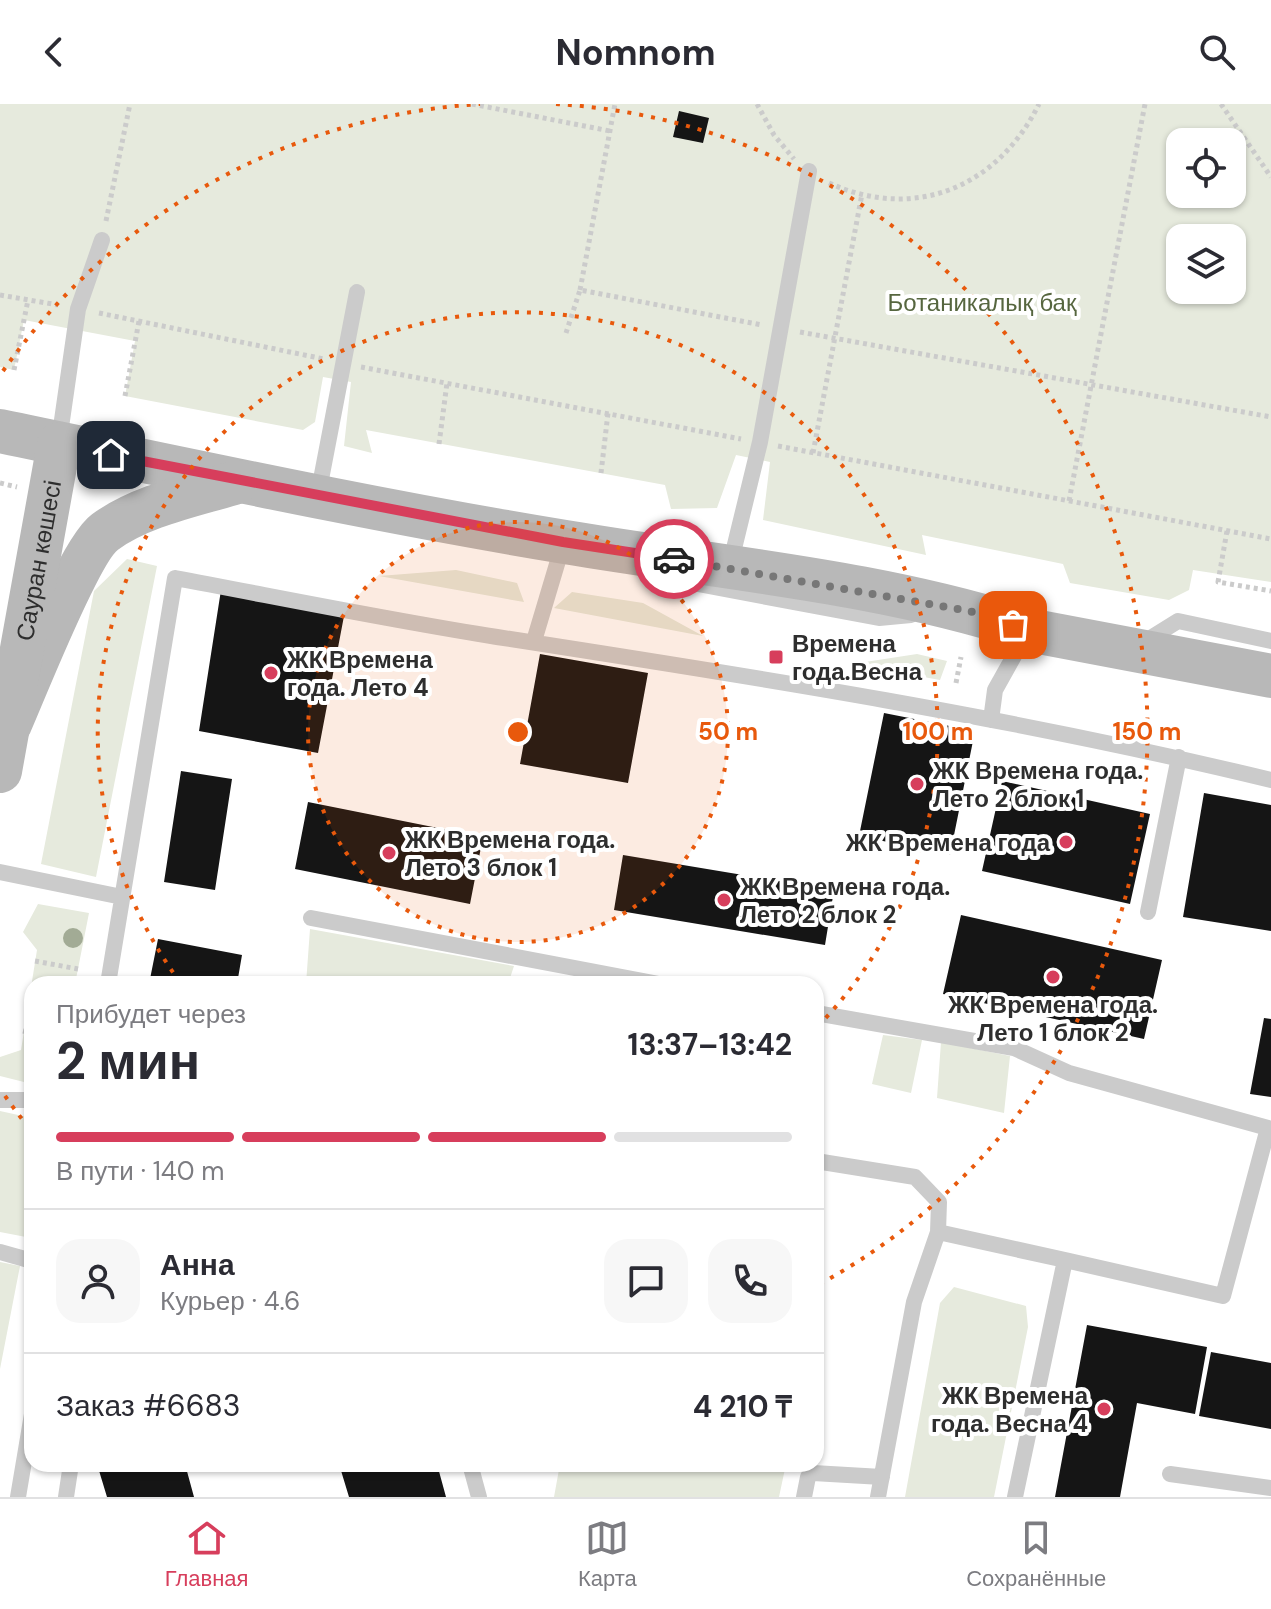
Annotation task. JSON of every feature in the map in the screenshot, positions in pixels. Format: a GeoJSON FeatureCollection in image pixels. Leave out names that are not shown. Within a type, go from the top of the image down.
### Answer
{"type":"FeatureCollection","features":[{"type":"Feature","properties":{"kind":"street"},"geometry":{"type":"LineString","coordinates":[[0,431],[563,542],[730,567],[969,611],[1029,630]]}},
{"type":"Feature","properties":{"kind":"street","name":"Сауран көшесі"},"geometry":{"type":"LineString","coordinates":[[0,771],[59,444]]}},
{"type":"Feature","properties":{"kind":"street"},"geometry":{"type":"LineString","coordinates":[[10,724],[76,577],[103,533],[159,506],[243,480]]}},
{"type":"Feature","properties":{"kind":"street"},"geometry":{"type":"LineString","coordinates":[[730,567],[939,613],[1271,676]]}},
{"type":"Feature","properties":{"kind":"street"},"geometry":{"type":"LineString","coordinates":[[0,665],[10,724]]}},
{"type":"Feature","properties":{"kind":"lane"},"geometry":{"type":"LineString","coordinates":[[730,567],[760,442],[809,171]]}},
{"type":"Feature","properties":{"kind":"lane"},"geometry":{"type":"LineString","coordinates":[[59,444],[78,309],[102,240]]}},
{"type":"Feature","properties":{"kind":"lane"},"geometry":{"type":"LineString","coordinates":[[318,495],[357,292]]}},
{"type":"Feature","properties":{"kind":"lane"},"geometry":{"type":"LineString","coordinates":[[534,641],[563,542]]}},
{"type":"Feature","properties":{"kind":"lane"},"geometry":{"type":"LineString","coordinates":[[608,549],[656,574],[879,618],[939,613]]}},
{"type":"Feature","properties":{"kind":"lane"},"geometry":{"type":"LineString","coordinates":[[109,976],[175,578],[861,694],[1179,757],[1271,780]]}},
{"type":"Feature","properties":{"kind":"lane"},"geometry":{"type":"LineString","coordinates":[[1132,650],[1178,621],[1271,641]]}},
{"type":"Feature","properties":{"kind":"lane"},"geometry":{"type":"LineString","coordinates":[[991,720],[995,690],[1029,630]]}},
{"type":"Feature","properties":{"kind":"lane"},"geometry":{"type":"LineString","coordinates":[[1148,912],[1179,757]]}},
{"type":"Feature","properties":{"kind":"lane"},"geometry":{"type":"LineString","coordinates":[[0,872],[122,897]]}},
{"type":"Feature","properties":{"kind":"lane"},"geometry":{"type":"LineString","coordinates":[[311,918],[617,976]]}},
{"type":"Feature","properties":{"kind":"lane"},"geometry":{"type":"LineString","coordinates":[[824,1014],[1014,1048],[1069,1073],[1268,1128],[1223,1296],[938,1232]]}},
{"type":"Feature","properties":{"kind":"lane"},"geometry":{"type":"LineString","coordinates":[[0,1100],[24,1100]]}},
{"type":"Feature","properties":{"kind":"lane"},"geometry":{"type":"LineString","coordinates":[[824,1162],[915,1177],[939,1202],[938,1232],[914,1302],[878,1497]]}},
{"type":"Feature","properties":{"kind":"lane"},"geometry":{"type":"LineString","coordinates":[[0,1252],[24,1259]]}},
{"type":"Feature","properties":{"kind":"lane"},"geometry":{"type":"LineString","coordinates":[[1015,1497],[1065,1260]]}},
{"type":"Feature","properties":{"kind":"lane"},"geometry":{"type":"LineString","coordinates":[[18,1497],[24,1461]]}},
{"type":"Feature","properties":{"kind":"lane"},"geometry":{"type":"LineString","coordinates":[[66,1497],[70,1472]]}},
{"type":"Feature","properties":{"kind":"lane"},"geometry":{"type":"LineString","coordinates":[[472,1472],[479,1497]]}},
{"type":"Feature","properties":{"kind":"lane"},"geometry":{"type":"LineString","coordinates":[[804,1497],[808,1477],[813,1473],[882,1477]]}},
{"type":"Feature","properties":{"kind":"lane"},"geometry":{"type":"LineString","coordinates":[[1170,1474],[1271,1488]]}},
{"type":"Feature","properties":{"kind":"path"},"geometry":{"type":"LineString","coordinates":[[102,240],[130,104]]}},
{"type":"Feature","properties":{"kind":"path"},"geometry":{"type":"LineString","coordinates":[[472,104],[610,131]]}},
{"type":"Feature","properties":{"kind":"path"},"geometry":{"type":"LineString","coordinates":[[566,333],[580,290],[615,104]]}},
{"type":"Feature","properties":{"kind":"path"},"geometry":{"type":"LineString","coordinates":[[757,104],[774,135],[809,171],[830,184],[862,194],[903,199],[928,196],[975,178],[1013,146],[1039,104]]}},
{"type":"Feature","properties":{"kind":"path"},"geometry":{"type":"LineString","coordinates":[[1069,501],[1145,104]]}},
{"type":"Feature","properties":{"kind":"path"},"geometry":{"type":"LineString","coordinates":[[1221,104],[1271,177]]}},
{"type":"Feature","properties":{"kind":"path"},"geometry":{"type":"LineString","coordinates":[[813,453],[862,194]]}},
{"type":"Feature","properties":{"kind":"path"},"geometry":{"type":"LineString","coordinates":[[580,290],[1091,387],[1271,417]]}},
{"type":"Feature","properties":{"kind":"path"},"geometry":{"type":"LineString","coordinates":[[0,295],[58,305]]}},
{"type":"Feature","properties":{"kind":"path"},"geometry":{"type":"LineString","coordinates":[[14,370],[28,300]]}},
{"type":"Feature","properties":{"kind":"path"},"geometry":{"type":"LineString","coordinates":[[94,312],[342,363],[1271,539]]}},
{"type":"Feature","properties":{"kind":"path"},"geometry":{"type":"LineString","coordinates":[[125,396],[139,321]]}},
{"type":"Feature","properties":{"kind":"path"},"geometry":{"type":"LineString","coordinates":[[439,444],[447,383]]}},
{"type":"Feature","properties":{"kind":"path"},"geometry":{"type":"LineString","coordinates":[[601,473],[608,413]]}},
{"type":"Feature","properties":{"kind":"path"},"geometry":{"type":"LineString","coordinates":[[0,483],[22,488]]}},
{"type":"Feature","properties":{"kind":"path"},"geometry":{"type":"LineString","coordinates":[[1227,531],[1218,582],[1271,591]]}},
{"type":"Feature","properties":{"kind":"path"},"geometry":{"type":"LineString","coordinates":[[956,683],[961,657]]}},
{"type":"Feature","properties":{"kind":"path"},"geometry":{"type":"LineString","coordinates":[[35,961],[78,969]]}},
{"type":"Feature","properties":{"kind":"green space","name":"Ботаникалық бақ"},"geometry":{"type":"Polygon","coordinates":[[[0,104],[1271,104],[1271,582],[1193,570],[1189,590],[1169,600],[1070,583],[1063,564],[922,535],[926,555],[763,520],[770,462],[736,455],[717,508],[671,509],[665,485],[366,430],[372,453],[344,446],[351,382],[323,377],[315,422],[303,430],[125,396],[135,341],[24,320],[14,370],[0,367],[0,104]]]}},
{"type":"Feature","properties":{"kind":"green space"},"geometry":{"type":"Polygon","coordinates":[[[127,559],[157,566],[96,877],[41,864],[94,591],[127,559]]]}},
{"type":"Feature","properties":{"kind":"green space"},"geometry":{"type":"Polygon","coordinates":[[[456,570],[517,583],[524,602],[379,576],[456,570]]]}},
{"type":"Feature","properties":{"kind":"green space"},"geometry":{"type":"Polygon","coordinates":[[[572,592],[643,603],[703,636],[554,608],[572,592]]]}},
{"type":"Feature","properties":{"kind":"green space"},"geometry":{"type":"Polygon","coordinates":[[[917,654],[947,661],[940,680],[852,664],[917,654]]]}},
{"type":"Feature","properties":{"kind":"green space"},"geometry":{"type":"Polygon","coordinates":[[[38,904],[89,913],[77,976],[33,976],[37,950],[23,932],[38,904]]]}},
{"type":"Feature","properties":{"kind":"green space"},"geometry":{"type":"Polygon","coordinates":[[[310,929],[514,966],[511,976],[307,976],[310,929]]]}},
{"type":"Feature","properties":{"kind":"green space"},"geometry":{"type":"Polygon","coordinates":[[[24,1031],[24,1082],[0,1076],[0,1057],[21,1050],[24,1031]]]}},
{"type":"Feature","properties":{"kind":"green space"},"geometry":{"type":"Polygon","coordinates":[[[883,1035],[922,1040],[911,1093],[872,1084],[883,1035]]]}},
{"type":"Feature","properties":{"kind":"green space"},"geometry":{"type":"Polygon","coordinates":[[[941,1042],[1010,1056],[1004,1113],[937,1098],[941,1042]]]}},
{"type":"Feature","properties":{"kind":"green space"},"geometry":{"type":"Polygon","coordinates":[[[0,1111],[24,1116],[24,1237],[0,1232],[0,1111]]]}},
{"type":"Feature","properties":{"kind":"green space"},"geometry":{"type":"Polygon","coordinates":[[[0,1262],[20,1266],[0,1369],[0,1262]]]}},
{"type":"Feature","properties":{"kind":"green space"},"geometry":{"type":"Polygon","coordinates":[[[954,1287],[1026,1306],[1028,1327],[994,1497],[905,1497],[940,1303],[954,1287]]]}},
{"type":"Feature","properties":{"kind":"green space"},"geometry":{"type":"Polygon","coordinates":[[[559,1472],[784,1472],[779,1497],[554,1497],[559,1472]]]}},
{"type":"Feature","properties":{"kind":"building"},"geometry":{"type":"Polygon","coordinates":[[[679,111],[709,118],[703,143],[673,137],[679,111]]]}},
{"type":"Feature","properties":{"kind":"building","name":"ЖК Времена года. Лето 4"},"geometry":{"type":"Polygon","coordinates":[[[221,590],[344,616],[318,753],[199,731],[221,590]]]}},
{"type":"Feature","properties":{"kind":"building"},"geometry":{"type":"Polygon","coordinates":[[[540,654],[648,673],[628,783],[520,764],[540,654]]]}},
{"type":"Feature","properties":{"kind":"building","name":"ЖК Времена года. Лето 2 блок 1"},"geometry":{"type":"Polygon","coordinates":[[[884,713],[975,731],[950,855],[859,836],[884,713]]]}},
{"type":"Feature","properties":{"kind":"building"},"geometry":{"type":"Polygon","coordinates":[[[181,771],[232,779],[215,890],[164,882],[181,771]]]}},
{"type":"Feature","properties":{"kind":"building","name":"ЖК Времена года"},"geometry":{"type":"Polygon","coordinates":[[[1002,781],[1150,814],[1130,904],[982,871],[1002,781]]]}},
{"type":"Feature","properties":{"kind":"building"},"geometry":{"type":"Polygon","coordinates":[[[1204,793],[1271,805],[1271,931],[1183,917],[1204,793]]]}},
{"type":"Feature","properties":{"kind":"building","name":"ЖК Времена года. Лето 3 блок 1"},"geometry":{"type":"Polygon","coordinates":[[[308,802],[483,837],[470,904],[295,869],[308,802]]]}},
{"type":"Feature","properties":{"kind":"building","name":"ЖК Времена года. Лето 2 блок 2"},"geometry":{"type":"Polygon","coordinates":[[[623,855],[834,890],[825,945],[614,910],[623,855]]]}},
{"type":"Feature","properties":{"kind":"building","name":"ЖК Времена года. Лето 1 блок 2"},"geometry":{"type":"Polygon","coordinates":[[[961,915],[1162,960],[1144,1039],[943,994],[961,915]]]}},
{"type":"Feature","properties":{"kind":"building"},"geometry":{"type":"Polygon","coordinates":[[[158,939],[242,955],[238,976],[151,976],[158,939]]]}},
{"type":"Feature","properties":{"kind":"building"},"geometry":{"type":"Polygon","coordinates":[[[1264,1018],[1271,1019],[1271,1097],[1250,1094],[1264,1018]]]}},
{"type":"Feature","properties":{"kind":"building","name":"ЖК Времена года. Весна 4"},"geometry":{"type":"Polygon","coordinates":[[[1087,1325],[1207,1347],[1195,1414],[1137,1403],[1120,1497],[1055,1497],[1087,1325]]]}},
{"type":"Feature","properties":{"kind":"building"},"geometry":{"type":"Polygon","coordinates":[[[1211,1352],[1271,1363],[1271,1429],[1199,1416],[1211,1352]]]}},
{"type":"Feature","properties":{"kind":"building"},"geometry":{"type":"Polygon","coordinates":[[[99,1472],[187,1472],[194,1497],[107,1497],[99,1472]]]}},
{"type":"Feature","properties":{"kind":"building"},"geometry":{"type":"Polygon","coordinates":[[[341,1472],[439,1472],[446,1497],[349,1497],[341,1472]]]}},
{"type":"Feature","properties":{"kind":"way so far"},"geometry":{"type":"LineString","coordinates":[[674,559],[969,611],[1013,625]]}},
{"type":"Feature","properties":{"kind":"place","name":"Времена года.Весна"},"geometry":{"type":"Point","coordinates":[776,657]}},
{"type":"Feature","properties":{"kind":"place","name":"ЖК Времена года. Лето 4"},"geometry":{"type":"Point","coordinates":[271,673]}},
{"type":"Feature","properties":{"kind":"place","name":"ЖК Времена года. Лето 2 блок 1"},"geometry":{"type":"Point","coordinates":[917,784]}},
{"type":"Feature","properties":{"kind":"place","name":"ЖК Времена года"},"geometry":{"type":"Point","coordinates":[1066,842]}},
{"type":"Feature","properties":{"kind":"place","name":"ЖК Времена года. Лето 3 блок 1"},"geometry":{"type":"Point","coordinates":[389,853]}},
{"type":"Feature","properties":{"kind":"place","name":"ЖК Времена года. Лето 2 блок 2"},"geometry":{"type":"Point","coordinates":[724,900]}},
{"type":"Feature","properties":{"kind":"place","name":"ЖК Времена года. Лето 1 блок 2"},"geometry":{"type":"Point","coordinates":[1053,977]}},
{"type":"Feature","properties":{"kind":"place","name":"ЖК Времена года. Весна 4"},"geometry":{"type":"Point","coordinates":[1104,1409]}},
{"type":"Feature","properties":{"kind":"route"},"geometry":{"type":"LineString","coordinates":[[111,455],[563,542],[674,559]]}}]}
